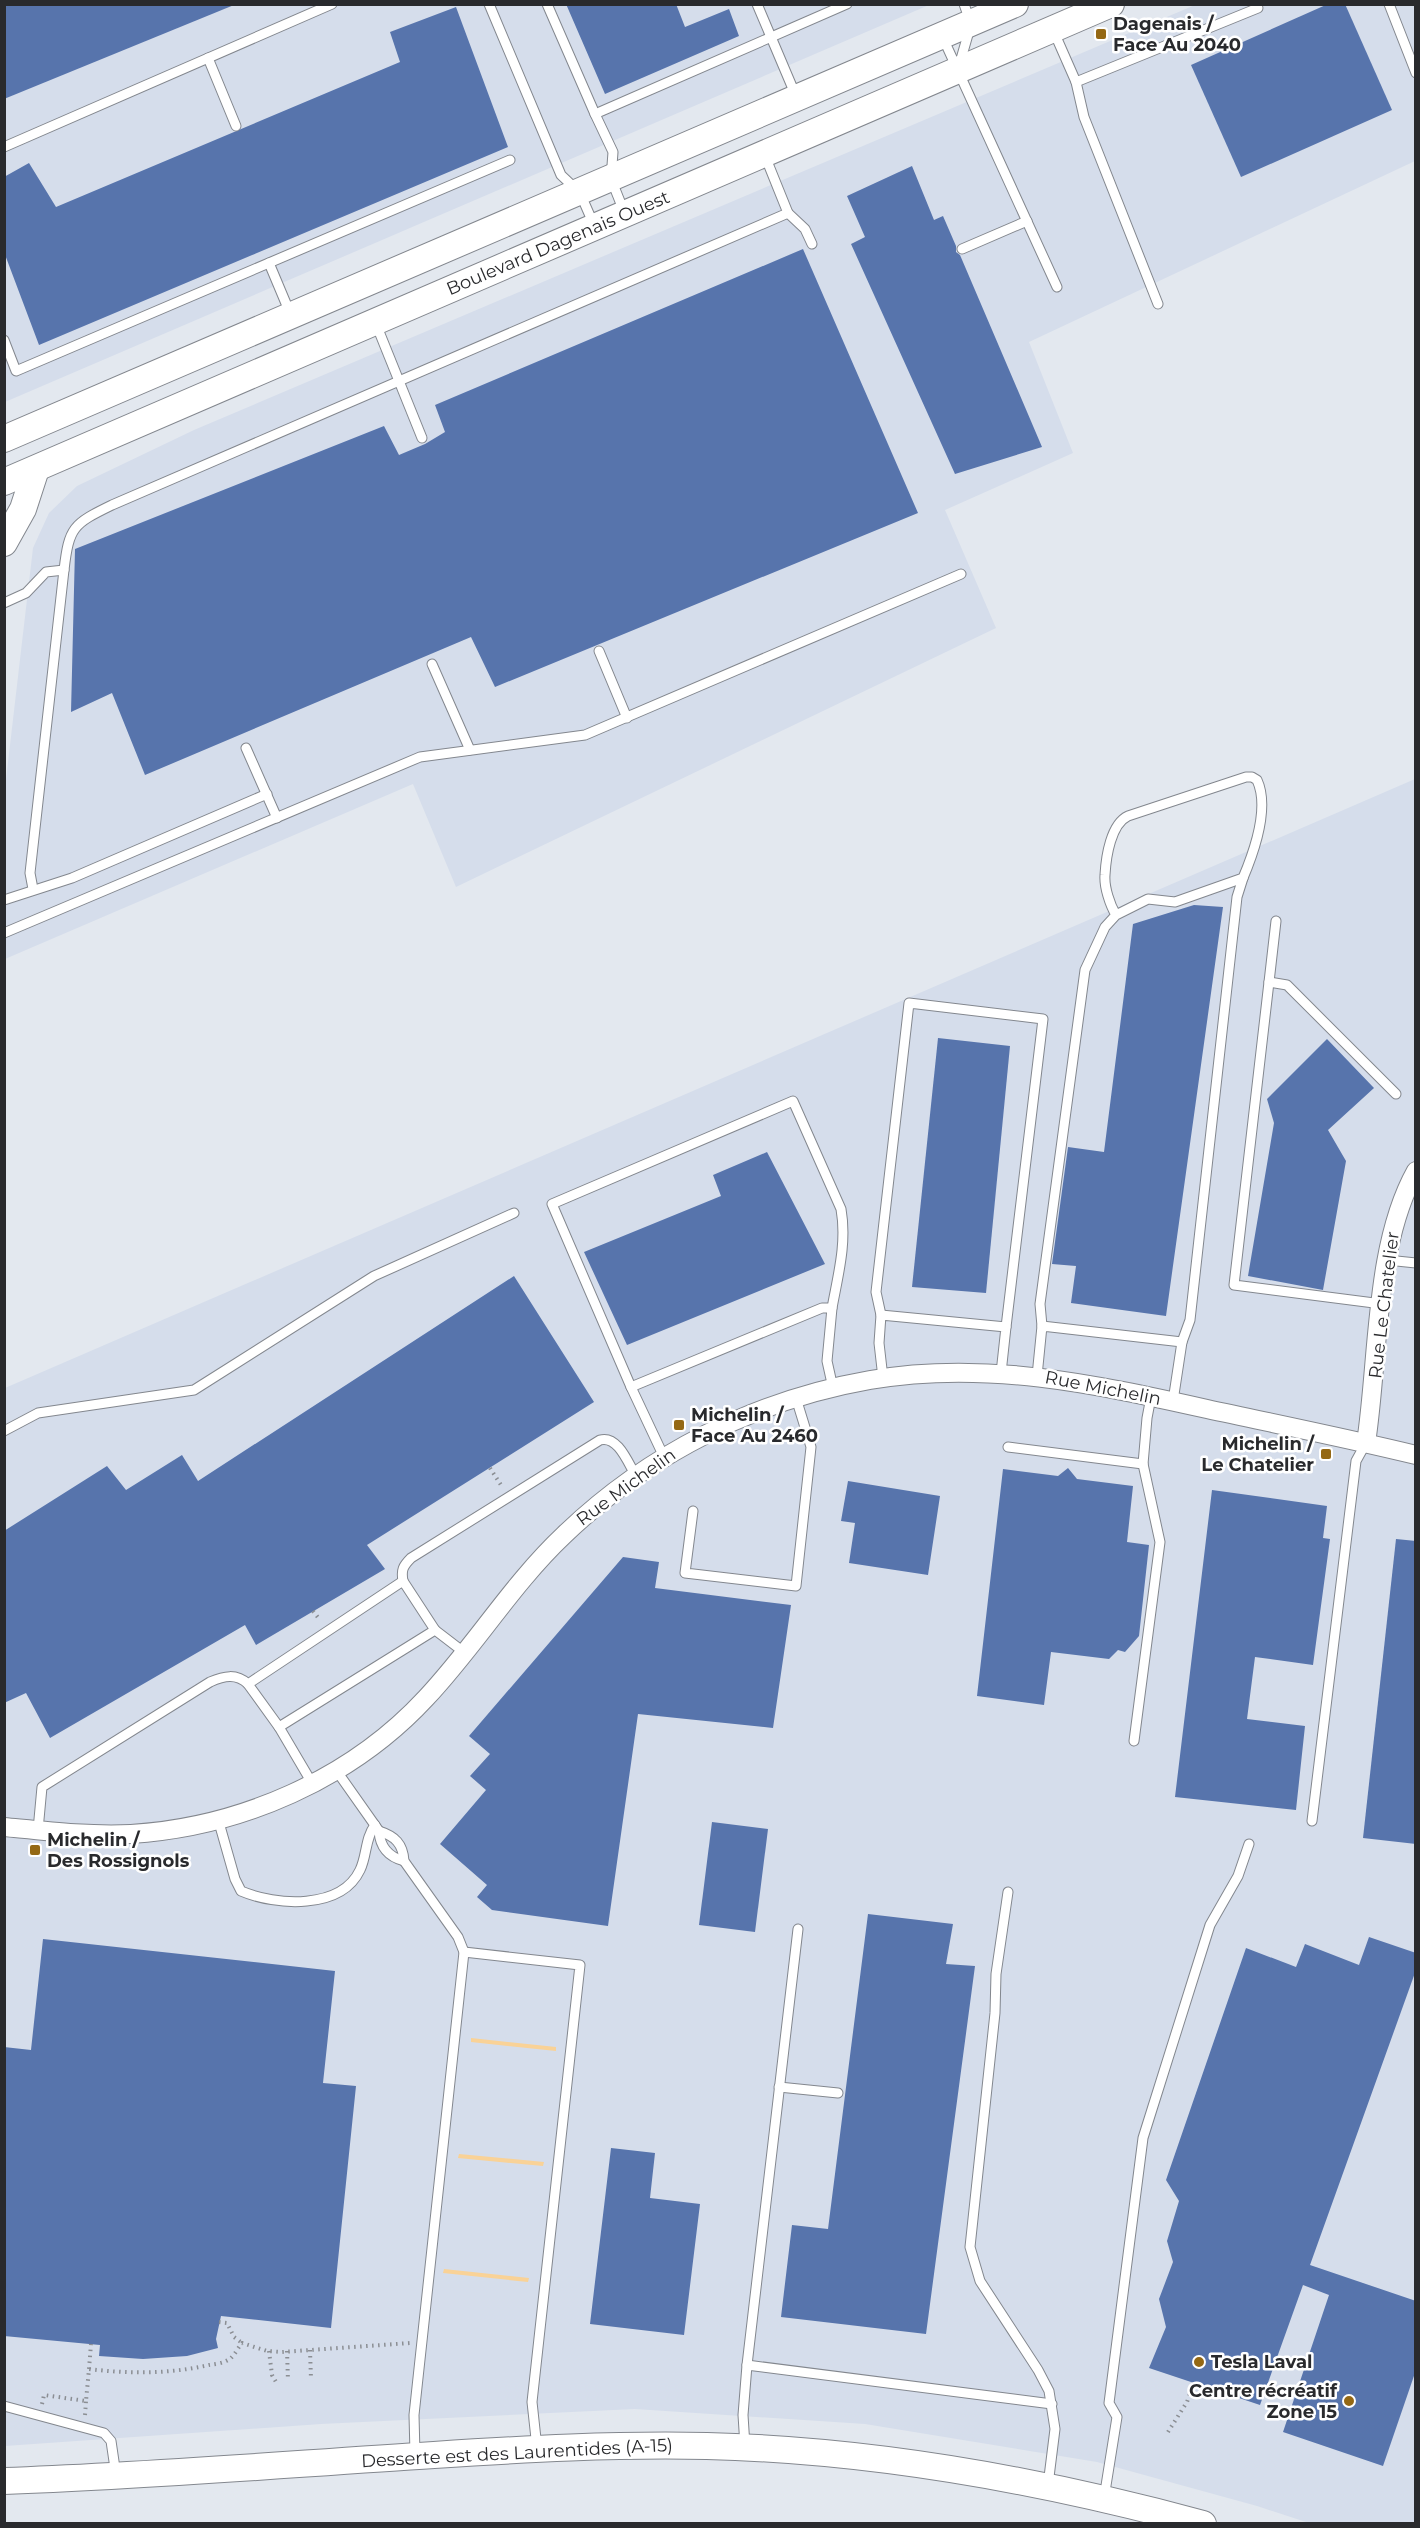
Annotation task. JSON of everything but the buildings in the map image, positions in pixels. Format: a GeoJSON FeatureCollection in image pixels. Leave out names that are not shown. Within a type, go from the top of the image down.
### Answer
{"type":"FeatureCollection","features":[{"type":"Feature","properties":{"kind":"main road","name":"Boulevard Dagenais Ouest"},"geometry":{"type":"LineString","coordinates":[[4,440],[942,36],[968,14],[1015,4]]}},
{"type":"Feature","properties":{"kind":"main road","name":"Boulevard Dagenais Ouest"},"geometry":{"type":"LineString","coordinates":[[4,482],[1112,4]]}},
{"type":"Feature","properties":{"kind":"main road"},"geometry":{"type":"LineString","coordinates":[[4,543],[23,509],[36,469]]}},
{"type":"Feature","properties":{"kind":"main road","name":"Desserte est des Laurentides (A-15)"},"geometry":{"type":"LineString","coordinates":[[4,2481],[537,2448],[658,2445],[746,2447],[899,2461],[1047,2487],[1203,2523]]}},
{"type":"Feature","properties":{"kind":"street","name":"Rue Le Chatelier"},"geometry":{"type":"LineString","coordinates":[[1366,1443],[1387,1260],[1396,1214],[1416,1171]]}},
{"type":"Feature","properties":{"kind":"street","name":"Rue Michelin"},"geometry":{"type":"LineString","coordinates":[[4,1827],[81,1834],[136,1833],[218,1819],[265,1804],[312,1784],[372,1746],[412,1712],[465,1653],[512,1592],[553,1545],[636,1476],[664,1457],[729,1423],[796,1398],[833,1388],[883,1378],[940,1372],[1036,1376],[1173,1401],[1416,1455]]}},
{"type":"Feature","properties":{"kind":"lane"},"geometry":{"type":"LineString","coordinates":[[4,147],[332,4]]}},
{"type":"Feature","properties":{"kind":"lane"},"geometry":{"type":"LineString","coordinates":[[489,4],[561,175],[580,193],[595,227]]}},
{"type":"Feature","properties":{"kind":"lane"},"geometry":{"type":"LineString","coordinates":[[547,4],[612,153],[611,179],[625,214]]}},
{"type":"Feature","properties":{"kind":"lane"},"geometry":{"type":"LineString","coordinates":[[757,4],[797,98]]}},
{"type":"Feature","properties":{"kind":"lane"},"geometry":{"type":"LineString","coordinates":[[595,114],[847,4]]}},
{"type":"Feature","properties":{"kind":"lane"},"geometry":{"type":"LineString","coordinates":[[1389,4],[1416,73]]}},
{"type":"Feature","properties":{"kind":"lane"},"geometry":{"type":"LineString","coordinates":[[1076,82],[1258,8]]}},
{"type":"Feature","properties":{"kind":"lane"},"geometry":{"type":"LineString","coordinates":[[957,71],[968,14]]}},
{"type":"Feature","properties":{"kind":"lane"},"geometry":{"type":"LineString","coordinates":[[1053,30],[1076,82],[1084,117],[1158,304]]}},
{"type":"Feature","properties":{"kind":"lane"},"geometry":{"type":"LineString","coordinates":[[942,36],[1057,286]]}},
{"type":"Feature","properties":{"kind":"lane"},"geometry":{"type":"LineString","coordinates":[[208,58],[236,126]]}},
{"type":"Feature","properties":{"kind":"lane"},"geometry":{"type":"LineString","coordinates":[[764,154],[789,213],[805,229],[812,244]]}},
{"type":"Feature","properties":{"kind":"lane"},"geometry":{"type":"LineString","coordinates":[[4,340],[16,371],[510,160]]}},
{"type":"Feature","properties":{"kind":"lane"},"geometry":{"type":"LineString","coordinates":[[33,889],[30,873],[64,570],[69,537],[74,528],[93,514],[789,213]]}},
{"type":"Feature","properties":{"kind":"lane"},"geometry":{"type":"LineString","coordinates":[[962,249],[1027,221]]}},
{"type":"Feature","properties":{"kind":"lane"},"geometry":{"type":"LineString","coordinates":[[269,263],[292,316]]}},
{"type":"Feature","properties":{"kind":"lane"},"geometry":{"type":"LineString","coordinates":[[375,322],[423,438]]}},
{"type":"Feature","properties":{"kind":"lane"},"geometry":{"type":"LineString","coordinates":[[4,603],[26,593],[46,572],[64,570]]}},
{"type":"Feature","properties":{"kind":"lane"},"geometry":{"type":"LineString","coordinates":[[4,933],[420,757],[585,735],[961,574]]}},
{"type":"Feature","properties":{"kind":"lane"},"geometry":{"type":"LineString","coordinates":[[599,651],[627,718]]}},
{"type":"Feature","properties":{"kind":"lane"},"geometry":{"type":"LineString","coordinates":[[432,664],[470,750]]}},
{"type":"Feature","properties":{"kind":"lane"},"geometry":{"type":"LineString","coordinates":[[246,748],[277,818]]}},
{"type":"Feature","properties":{"kind":"lane"},"geometry":{"type":"LineString","coordinates":[[1116,915],[1104,876],[1114,829],[1120,821],[1128,816],[1249,776],[1259,782],[1260,807],[1257,842],[1237,897],[1190,1320],[1182,1342],[1173,1401]]}},
{"type":"Feature","properties":{"kind":"lane"},"geometry":{"type":"LineString","coordinates":[[4,900],[72,878],[267,794]]}},
{"type":"Feature","properties":{"kind":"lane"},"geometry":{"type":"LineString","coordinates":[[1036,1376],[1042,1326],[1040,1304],[1085,970],[1105,927],[1116,915],[1149,899],[1175,902],[1243,878]]}},
{"type":"Feature","properties":{"kind":"lane"},"geometry":{"type":"LineString","coordinates":[[1276,921],[1234,1285],[1382,1304]]}},
{"type":"Feature","properties":{"kind":"lane"},"geometry":{"type":"LineString","coordinates":[[1269,982],[1287,985],[1396,1095]]}},
{"type":"Feature","properties":{"kind":"lane"},"geometry":{"type":"LineString","coordinates":[[883,1378],[879,1342],[881,1315],[876,1292],[909,1003],[1043,1019],[1001,1373]]}},
{"type":"Feature","properties":{"kind":"lane"},"geometry":{"type":"LineString","coordinates":[[664,1457],[631,1387],[552,1204],[793,1101],[842,1209],[845,1228],[832,1308],[827,1361],[833,1388]]}},
{"type":"Feature","properties":{"kind":"lane"},"geometry":{"type":"LineString","coordinates":[[4,1431],[38,1413],[194,1390],[374,1276],[514,1213]]}},
{"type":"Feature","properties":{"kind":"lane"},"geometry":{"type":"LineString","coordinates":[[1387,1260],[1416,1263]]}},
{"type":"Feature","properties":{"kind":"lane"},"geometry":{"type":"LineString","coordinates":[[631,1387],[816,1309],[832,1308]]}},
{"type":"Feature","properties":{"kind":"lane"},"geometry":{"type":"LineString","coordinates":[[881,1315],[1006,1327]]}},
{"type":"Feature","properties":{"kind":"lane"},"geometry":{"type":"LineString","coordinates":[[1042,1326],[1182,1342]]}},
{"type":"Feature","properties":{"kind":"lane"},"geometry":{"type":"LineString","coordinates":[[1134,1741],[1160,1542],[1143,1464],[1151,1397]]}},
{"type":"Feature","properties":{"kind":"lane"},"geometry":{"type":"LineString","coordinates":[[693,1511],[685,1573],[796,1586],[812,1448],[796,1398]]}},
{"type":"Feature","properties":{"kind":"lane"},"geometry":{"type":"LineString","coordinates":[[465,1653],[435,1630],[403,1581],[401,1574],[403,1566],[411,1558],[600,1440],[614,1441],[636,1476]]}},
{"type":"Feature","properties":{"kind":"lane"},"geometry":{"type":"LineString","coordinates":[[1312,1821],[1356,1461],[1366,1443]]}},
{"type":"Feature","properties":{"kind":"lane"},"geometry":{"type":"LineString","coordinates":[[1008,1447],[1143,1464]]}},
{"type":"Feature","properties":{"kind":"lane"},"geometry":{"type":"LineString","coordinates":[[248,1684],[403,1581]]}},
{"type":"Feature","properties":{"kind":"lane"},"geometry":{"type":"LineString","coordinates":[[279,1727],[435,1630]]}},
{"type":"Feature","properties":{"kind":"lane"},"geometry":{"type":"LineString","coordinates":[[38,1830],[42,1787],[221,1677],[237,1676],[248,1684],[279,1727],[312,1784]]}},
{"type":"Feature","properties":{"kind":"lane"},"geometry":{"type":"LineString","coordinates":[[336,1770],[377,1828],[380,1841],[392,1858],[404,1861]]}},
{"type":"Feature","properties":{"kind":"lane"},"geometry":{"type":"LineString","coordinates":[[218,1819],[235,1879],[241,1892],[259,1898],[303,1902],[322,1900],[336,1893],[355,1878],[360,1870],[369,1836],[377,1828]]}},
{"type":"Feature","properties":{"kind":"lane"},"geometry":{"type":"LineString","coordinates":[[377,1828],[393,1836],[403,1849],[404,1861],[458,1937],[464,1952],[414,2415],[415,2456]]}},
{"type":"Feature","properties":{"kind":"lane"},"geometry":{"type":"LineString","coordinates":[[1104,2499],[1117,2417],[1109,2403],[1143,2138],[1210,1925],[1238,1876],[1249,1844]]}},
{"type":"Feature","properties":{"kind":"lane"},"geometry":{"type":"LineString","coordinates":[[1008,1892],[996,1974],[995,2013],[970,2247],[980,2281],[1038,2370],[1049,2391],[1055,2429],[1047,2487]]}},
{"type":"Feature","properties":{"kind":"lane"},"geometry":{"type":"LineString","coordinates":[[746,2447],[743,2415],[747,2365],[798,1929]]}},
{"type":"Feature","properties":{"kind":"lane"},"geometry":{"type":"LineString","coordinates":[[464,1952],[580,1965],[531,2402],[537,2448]]}},
{"type":"Feature","properties":{"kind":"lane"},"geometry":{"type":"LineString","coordinates":[[779,2087],[838,2093]]}},
{"type":"Feature","properties":{"kind":"lane"},"geometry":{"type":"LineString","coordinates":[[747,2365],[1052,2404]]}},
{"type":"Feature","properties":{"kind":"lane"},"geometry":{"type":"LineString","coordinates":[[4,2406],[104,2433],[111,2441],[116,2475]]}},
{"type":"Feature","properties":{"kind":"path"},"geometry":{"type":"LineString","coordinates":[[490,1468],[498,1480]]}},
{"type":"Feature","properties":{"kind":"path"},"geometry":{"type":"LineString","coordinates":[[313,1611],[322,1624]]}},
{"type":"Feature","properties":{"kind":"path"},"geometry":{"type":"LineString","coordinates":[[219,2322],[227,2323],[234,2337],[242,2343],[269,2351],[408,2343]]}},
{"type":"Feature","properties":{"kind":"path"},"geometry":{"type":"LineString","coordinates":[[89,2369],[133,2373],[193,2369],[225,2362],[231,2358],[242,2343]]}},
{"type":"Feature","properties":{"kind":"path"},"geometry":{"type":"LineString","coordinates":[[44,2395],[86,2401],[91,2344]]}},
{"type":"Feature","properties":{"kind":"path"},"geometry":{"type":"LineString","coordinates":[[310,2350],[311,2379]]}},
{"type":"Feature","properties":{"kind":"path"},"geometry":{"type":"LineString","coordinates":[[269,2351],[272,2375],[276,2382]]}},
{"type":"Feature","properties":{"kind":"path"},"geometry":{"type":"LineString","coordinates":[[287,2351],[288,2381]]}},
{"type":"Feature","properties":{"kind":"path"},"geometry":{"type":"LineString","coordinates":[[1168,2432],[1187,2402],[1194,2383]]}},
{"type":"Feature","properties":{"kind":"shaded area"},"geometry":{"type":"Polygon","coordinates":[[[5,5],[929,5],[5,402],[5,5]]]}},
{"type":"Feature","properties":{"kind":"shaded area"},"geometry":{"type":"Polygon","coordinates":[[[1195,5],[1415,5],[1415,161],[1029,342],[1073,453],[945,510],[996,628],[456,887],[413,784],[5,959],[5,788],[33,548],[49,513],[77,486],[194,430],[1195,5]]]}},
{"type":"Feature","properties":{"kind":"shaded area"},"geometry":{"type":"Polygon","coordinates":[[[1415,779],[1415,2523],[1309,2523],[1257,2506],[1097,2462],[865,2424],[635,2409],[321,2424],[5,2446],[5,1388],[1415,779]]]}},
{"type":"Feature","properties":{"kind":"shaded area"},"geometry":{"type":"Polygon","coordinates":[[[471,2038],[556,2047],[556,2051],[471,2042],[471,2038]]]}},
{"type":"Feature","properties":{"kind":"shaded area"},"geometry":{"type":"Polygon","coordinates":[[[459,2154],[544,2162],[543,2166],[458,2158],[459,2154]]]}},
{"type":"Feature","properties":{"kind":"shaded area"},"geometry":{"type":"Polygon","coordinates":[[[444,2269],[529,2278],[528,2282],[443,2273],[444,2269]]]}},
{"type":"Feature","properties":{"kind":"place","name":"Dagenais / Face Au 2040"},"geometry":{"type":"Point","coordinates":[1101,34]}},
{"type":"Feature","properties":{"kind":"place","name":"Michelin / Face Au 2460"},"geometry":{"type":"Point","coordinates":[679,1425]}},
{"type":"Feature","properties":{"kind":"place","name":"Michelin / Le Chatelier"},"geometry":{"type":"Point","coordinates":[1326,1454]}},
{"type":"Feature","properties":{"kind":"place","name":"Michelin / Des Rossignols"},"geometry":{"type":"Point","coordinates":[35,1850]}},
{"type":"Feature","properties":{"kind":"place","name":"Tesla Laval"},"geometry":{"type":"Point","coordinates":[1199,2362]}},
{"type":"Feature","properties":{"kind":"place","name":"Centre récréatif Zone 15"},"geometry":{"type":"Point","coordinates":[1349,2401]}}]}
